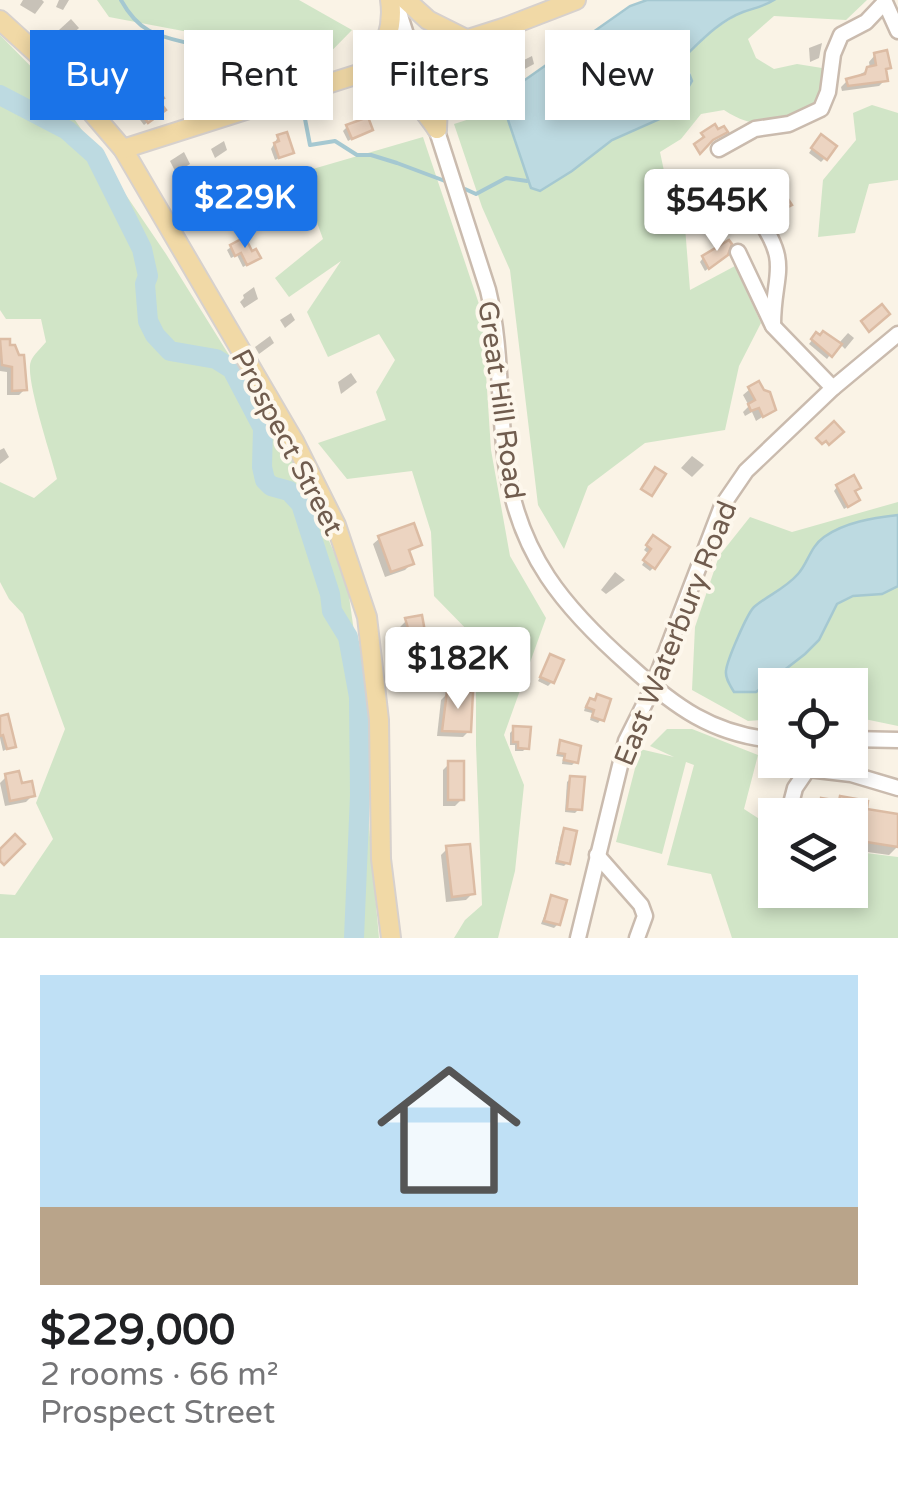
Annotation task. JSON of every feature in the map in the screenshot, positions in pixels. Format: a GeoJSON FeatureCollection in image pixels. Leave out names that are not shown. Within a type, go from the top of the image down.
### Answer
{"type":"FeatureCollection","features":[{"type":"Feature","properties":{"kind":"main road"},"geometry":{"type":"LineString","coordinates":[[389,30],[392,0]]}},
{"type":"Feature","properties":{"kind":"main road"},"geometry":{"type":"LineString","coordinates":[[406,0],[428,20],[447,30]]}},
{"type":"Feature","properties":{"kind":"main road"},"geometry":{"type":"LineString","coordinates":[[494,30],[576,0]]}},
{"type":"Feature","properties":{"kind":"main road","name":"Prospect Street"},"geometry":{"type":"LineString","coordinates":[[0,20],[58,73],[123,149],[294,441],[336,525],[366,616],[379,720],[381,859],[391,938]]}},
{"type":"Feature","properties":{"kind":"main road"},"geometry":{"type":"LineString","coordinates":[[123,149],[353,76]]}},
{"type":"Feature","properties":{"kind":"main road"},"geometry":{"type":"LineString","coordinates":[[430,120],[437,129]]}},
{"type":"Feature","properties":{"kind":"main road"},"geometry":{"type":"LineString","coordinates":[[437,120],[437,129]]}},
{"type":"Feature","properties":{"kind":"street","name":"Great Hill Road"},"geometry":{"type":"LineString","coordinates":[[392,0],[404,30]]}},
{"type":"Feature","properties":{"kind":"street"},"geometry":{"type":"LineString","coordinates":[[719,149],[755,129],[789,124],[821,109],[841,35],[866,22],[884,2],[898,31]]}},
{"type":"Feature","properties":{"kind":"street","name":"Great Hill Road"},"geometry":{"type":"LineString","coordinates":[[434,120],[496,326],[506,461],[519,521],[543,571],[578,618],[652,689],[717,728],[758,736]]}},
{"type":"Feature","properties":{"kind":"street"},"geometry":{"type":"LineString","coordinates":[[757,216],[775,243],[779,263],[774,326]]}},
{"type":"Feature","properties":{"kind":"street"},"geometry":{"type":"LineString","coordinates":[[738,252],[774,326],[833,388]]}},
{"type":"Feature","properties":{"kind":"street","name":"East Waterbury Road"},"geometry":{"type":"LineString","coordinates":[[578,938],[626,740],[652,689],[722,506],[746,471],[833,388],[898,334]]}},
{"type":"Feature","properties":{"kind":"street"},"geometry":{"type":"LineString","coordinates":[[868,740],[898,740]]}},
{"type":"Feature","properties":{"kind":"street"},"geometry":{"type":"LineString","coordinates":[[865,778],[898,788]]}},
{"type":"Feature","properties":{"kind":"street"},"geometry":{"type":"LineString","coordinates":[[598,854],[641,904],[645,916],[637,938]]}},
{"type":"Feature","properties":{"kind":"green space"},"geometry":{"type":"Polygon","coordinates":[[[97,0],[299,0],[352,30],[333,49],[333,30],[184,31],[109,17],[97,0]]]}},
{"type":"Feature","properties":{"kind":"green space"},"geometry":{"type":"Polygon","coordinates":[[[775,0],[867,0],[846,20],[774,16],[748,39],[756,58],[774,69],[797,64],[822,68],[817,107],[770,124],[748,122],[724,110],[701,114],[681,139],[660,152],[664,171],[722,172],[700,215],[685,227],[690,290],[735,266],[761,323],[739,366],[725,430],[645,443],[588,486],[564,549],[538,505],[510,270],[482,207],[454,124],[466,120],[508,120],[531,188],[612,140],[657,120],[690,120],[690,50],[707,34],[742,12],[775,0]]]}},
{"type":"Feature","properties":{"kind":"green space"},"geometry":{"type":"Polygon","coordinates":[[[0,35],[30,66],[30,120],[75,120],[166,254],[292,456],[347,582],[368,731],[369,826],[379,938],[0,938],[0,894],[15,895],[53,839],[36,803],[65,729],[23,614],[0,582],[0,482],[34,498],[57,479],[30,370],[32,359],[46,342],[41,319],[6,319],[0,310],[0,35]]]}},
{"type":"Feature","properties":{"kind":"green space"},"geometry":{"type":"Polygon","coordinates":[[[872,105],[898,113],[898,180],[869,184],[855,233],[818,237],[823,180],[856,140],[853,113],[872,105]]]}},
{"type":"Feature","properties":{"kind":"green space"},"geometry":{"type":"Polygon","coordinates":[[[423,137],[482,313],[491,450],[510,556],[546,618],[504,735],[524,785],[515,871],[498,938],[454,938],[465,920],[482,905],[476,639],[434,596],[431,532],[412,471],[347,479],[318,443],[386,420],[376,392],[395,360],[379,334],[328,357],[307,312],[341,261],[289,297],[275,278],[323,239],[299,173],[423,137]]]}},
{"type":"Feature","properties":{"kind":"green space"},"geometry":{"type":"Polygon","coordinates":[[[898,502],[898,726],[868,720],[868,668],[758,668],[758,720],[748,721],[692,690],[695,627],[719,556],[750,517],[792,532],[898,502]]]}},
{"type":"Feature","properties":{"kind":"green space"},"geometry":{"type":"Polygon","coordinates":[[[667,729],[692,729],[758,755],[744,809],[758,818],[758,908],[868,908],[868,853],[898,857],[898,938],[732,938],[711,874],[667,865],[694,765],[686,762],[662,854],[616,842],[640,749],[674,757],[650,746],[667,729]]]}},
{"type":"Feature","properties":{"kind":"water"},"geometry":{"type":"Polygon","coordinates":[[[647,0],[774,0],[726,21],[690,52],[690,30],[596,30],[630,6],[647,0]]]}},
{"type":"Feature","properties":{"kind":"water"},"geometry":{"type":"Polygon","coordinates":[[[545,66],[545,120],[657,120],[612,140],[540,191],[531,188],[508,120],[525,120],[525,80],[545,66]]]}},
{"type":"Feature","properties":{"kind":"water"},"geometry":{"type":"Polygon","coordinates":[[[898,515],[898,586],[882,594],[853,596],[837,604],[819,640],[805,654],[787,668],[758,668],[756,692],[734,692],[726,676],[727,665],[754,607],[793,579],[824,537],[869,519],[898,515]]]}},
{"type":"Feature","properties":{"kind":"building"},"geometry":{"type":"Polygon","coordinates":[[[887,50],[891,68],[886,69],[888,81],[848,86],[846,79],[865,74],[867,67],[876,65],[874,53],[887,50]]]}},
{"type":"Feature","properties":{"kind":"building"},"geometry":{"type":"Polygon","coordinates":[[[369,120],[373,130],[352,139],[346,125],[369,120]]]}},
{"type":"Feature","properties":{"kind":"building"},"geometry":{"type":"Polygon","coordinates":[[[715,124],[718,129],[724,126],[728,132],[700,154],[694,144],[704,137],[701,133],[715,124]]]}},
{"type":"Feature","properties":{"kind":"building"},"geometry":{"type":"Polygon","coordinates":[[[287,132],[294,153],[279,158],[274,143],[279,141],[277,135],[287,132]]]}},
{"type":"Feature","properties":{"kind":"building"},"geometry":{"type":"Polygon","coordinates":[[[821,134],[837,146],[827,160],[811,148],[821,134]]]}},
{"type":"Feature","properties":{"kind":"building"},"geometry":{"type":"Polygon","coordinates":[[[233,186],[247,201],[252,198],[256,206],[265,200],[265,210],[244,222],[240,216],[248,210],[223,225],[214,210],[198,218],[190,205],[202,198],[208,202],[233,186]]]}},
{"type":"Feature","properties":{"kind":"building"},"geometry":{"type":"Polygon","coordinates":[[[784,193],[792,205],[770,216],[763,207],[784,193]]]}},
{"type":"Feature","properties":{"kind":"building"},"geometry":{"type":"Polygon","coordinates":[[[245,237],[261,258],[247,265],[241,253],[235,256],[230,245],[245,237]]]}},
{"type":"Feature","properties":{"kind":"building"},"geometry":{"type":"Polygon","coordinates":[[[729,240],[732,244],[728,255],[709,269],[702,256],[729,240]]]}},
{"type":"Feature","properties":{"kind":"building"},"geometry":{"type":"Polygon","coordinates":[[[882,304],[890,314],[869,332],[861,321],[882,304]]]}},
{"type":"Feature","properties":{"kind":"building"},"geometry":{"type":"Polygon","coordinates":[[[823,331],[842,344],[832,357],[811,339],[816,332],[820,335],[823,331]]]}},
{"type":"Feature","properties":{"kind":"building"},"geometry":{"type":"Polygon","coordinates":[[[0,339],[10,339],[10,345],[24,355],[27,390],[12,391],[12,367],[2,365],[0,339]]]}},
{"type":"Feature","properties":{"kind":"building"},"geometry":{"type":"Polygon","coordinates":[[[759,381],[770,392],[776,410],[763,417],[759,408],[751,411],[748,404],[755,400],[748,387],[759,381]]]}},
{"type":"Feature","properties":{"kind":"building"},"geometry":{"type":"Polygon","coordinates":[[[834,421],[844,432],[829,445],[826,441],[822,444],[816,438],[834,421]]]}},
{"type":"Feature","properties":{"kind":"building"},"geometry":{"type":"Polygon","coordinates":[[[655,467],[666,474],[652,496],[641,489],[655,467]]]}},
{"type":"Feature","properties":{"kind":"building"},"geometry":{"type":"Polygon","coordinates":[[[854,475],[861,488],[855,491],[860,500],[848,507],[836,485],[854,475]]]}},
{"type":"Feature","properties":{"kind":"building"},"geometry":{"type":"Polygon","coordinates":[[[414,523],[422,545],[409,550],[414,564],[391,572],[378,536],[414,523]]]}},
{"type":"Feature","properties":{"kind":"building"},"geometry":{"type":"Polygon","coordinates":[[[653,535],[670,547],[655,569],[643,560],[651,549],[646,545],[653,535]]]}},
{"type":"Feature","properties":{"kind":"building"},"geometry":{"type":"Polygon","coordinates":[[[422,615],[429,654],[416,656],[405,618],[422,615]]]}},
{"type":"Feature","properties":{"kind":"building"},"geometry":{"type":"Polygon","coordinates":[[[550,654],[564,660],[554,683],[540,677],[550,654]]]}},
{"type":"Feature","properties":{"kind":"building"},"geometry":{"type":"Polygon","coordinates":[[[447,691],[473,692],[471,732],[442,731],[447,691]]]}},
{"type":"Feature","properties":{"kind":"building"},"geometry":{"type":"Polygon","coordinates":[[[597,694],[611,699],[604,721],[592,717],[594,710],[586,707],[597,694]]]}},
{"type":"Feature","properties":{"kind":"building"},"geometry":{"type":"Polygon","coordinates":[[[8,714],[16,747],[7,749],[3,735],[0,736],[0,716],[8,714]]]}},
{"type":"Feature","properties":{"kind":"building"},"geometry":{"type":"Polygon","coordinates":[[[513,726],[531,727],[529,749],[518,748],[518,742],[513,742],[513,726]]]}},
{"type":"Feature","properties":{"kind":"building"},"geometry":{"type":"Polygon","coordinates":[[[560,740],[581,746],[578,763],[564,760],[565,754],[558,753],[560,740]]]}},
{"type":"Feature","properties":{"kind":"building"},"geometry":{"type":"Polygon","coordinates":[[[448,761],[464,761],[464,800],[448,800],[448,761]]]}},
{"type":"Feature","properties":{"kind":"building"},"geometry":{"type":"Polygon","coordinates":[[[19,771],[22,783],[32,781],[35,796],[10,801],[5,774],[19,771]]]}},
{"type":"Feature","properties":{"kind":"building"},"geometry":{"type":"Polygon","coordinates":[[[570,776],[585,777],[582,810],[567,809],[570,776]]]}},
{"type":"Feature","properties":{"kind":"building"},"geometry":{"type":"Polygon","coordinates":[[[868,809],[898,814],[898,847],[868,842],[868,809]]]}},
{"type":"Feature","properties":{"kind":"building"},"geometry":{"type":"Polygon","coordinates":[[[564,828],[577,831],[570,864],[557,861],[564,828]]]}},
{"type":"Feature","properties":{"kind":"building"},"geometry":{"type":"Polygon","coordinates":[[[15,834],[25,844],[4,865],[0,849],[15,834]]]}},
{"type":"Feature","properties":{"kind":"building"},"geometry":{"type":"Polygon","coordinates":[[[470,844],[475,894],[452,897],[446,846],[470,844]]]}},
{"type":"Feature","properties":{"kind":"building"},"geometry":{"type":"Polygon","coordinates":[[[551,895],[567,900],[560,925],[544,921],[551,895]]]}},
{"type":"Feature","properties":{"kind":"waterway"},"geometry":{"type":"LineString","coordinates":[[121,0],[147,30],[184,42]]}},
{"type":"Feature","properties":{"kind":"waterway"},"geometry":{"type":"LineString","coordinates":[[0,95],[67,130],[95,155],[142,249],[148,276],[148,321],[155,335],[170,351],[216,359],[232,369],[263,428],[265,480],[289,491],[301,504],[332,611],[348,637],[359,697],[360,795],[354,938]]}},
{"type":"Feature","properties":{"kind":"waterway"},"geometry":{"type":"LineString","coordinates":[[305,120],[310,145],[335,141],[357,155],[371,155],[445,181]]}},
{"type":"Feature","properties":{"kind":"waterway"},"geometry":{"type":"LineString","coordinates":[[465,189],[476,194],[506,178],[527,181]]}}]}
